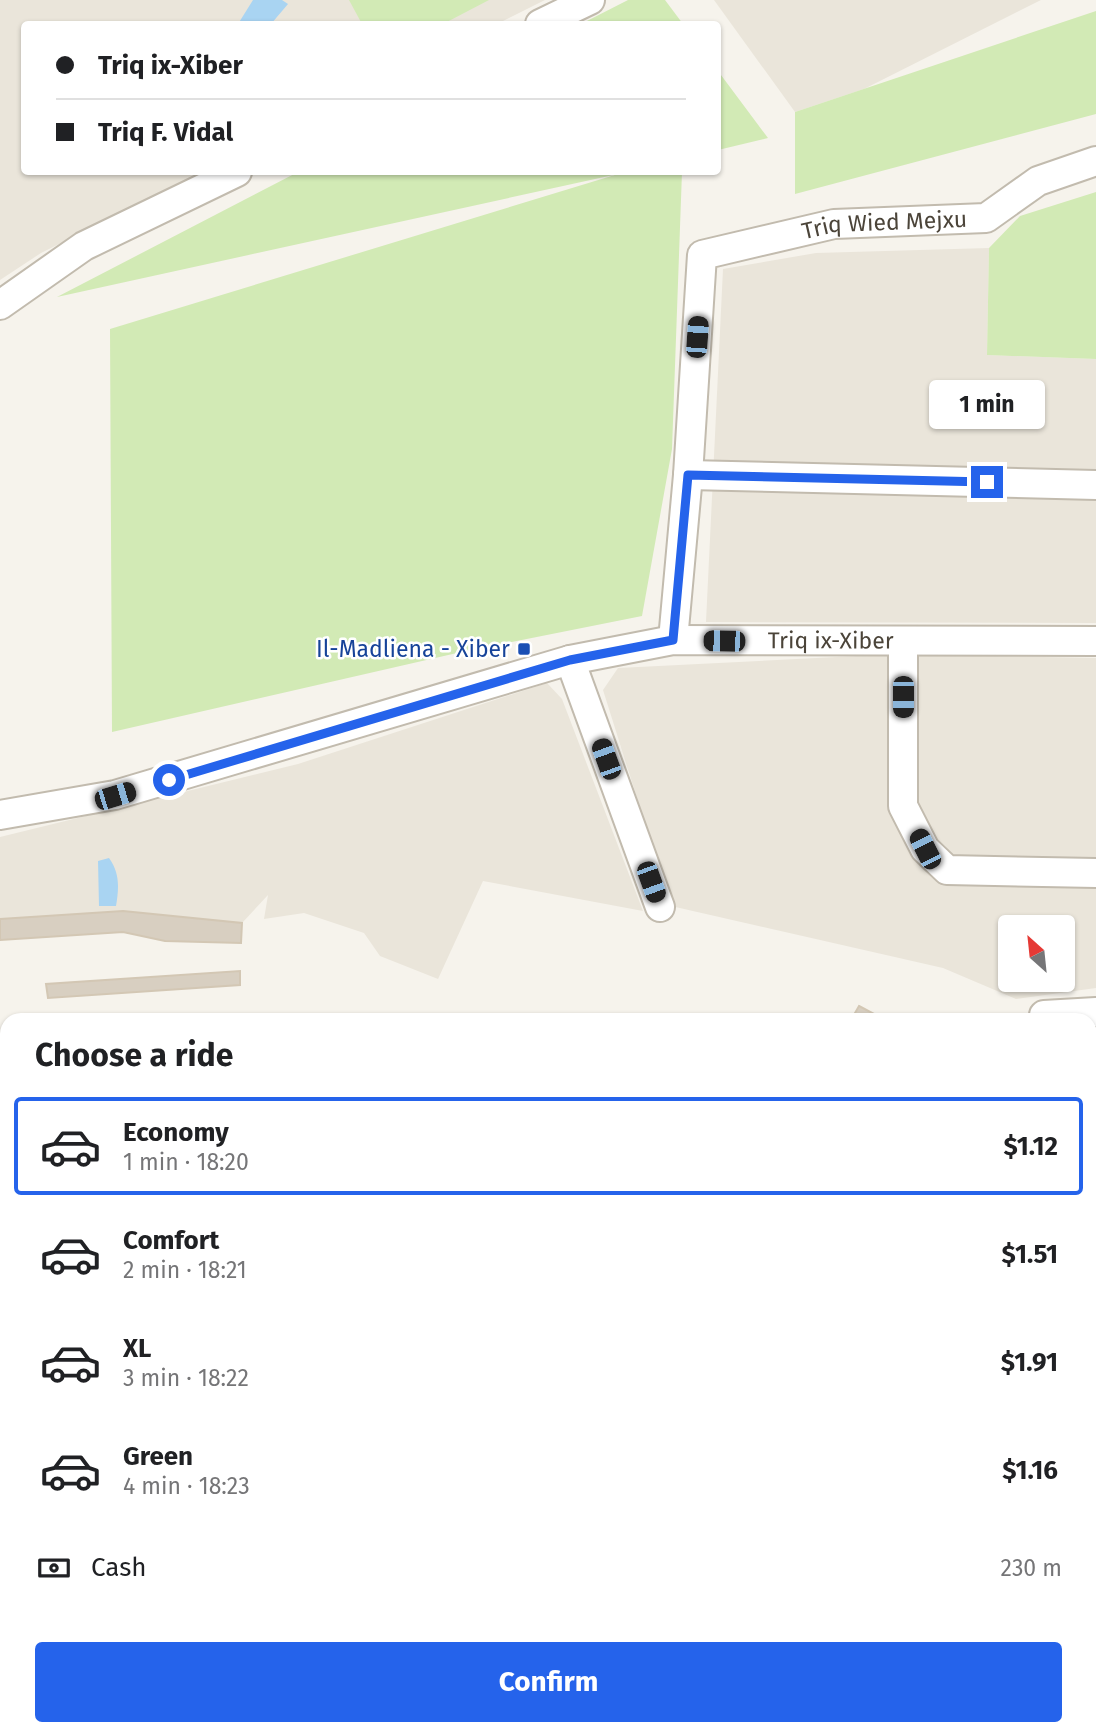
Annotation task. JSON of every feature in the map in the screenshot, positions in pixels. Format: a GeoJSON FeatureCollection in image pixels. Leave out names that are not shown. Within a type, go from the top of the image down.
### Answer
{"type":"FeatureCollection","features":[{"type":"Feature","properties":{"kind":"street"},"geometry":{"type":"LineString","coordinates":[[546,21],[590,0]]}},
{"type":"Feature","properties":{"kind":"street","name":"Triq Wied Mejxu"},"geometry":{"type":"LineString","coordinates":[[688,475],[702,255],[834,224],[986,218],[1038,181],[1096,161]]}},
{"type":"Feature","properties":{"kind":"street"},"geometry":{"type":"LineString","coordinates":[[0,305],[84,246],[231,175]]}},
{"type":"Feature","properties":{"kind":"street"},"geometry":{"type":"LineString","coordinates":[[673,640],[688,475],[1096,485]]}},
{"type":"Feature","properties":{"kind":"street","name":"Triq ix-Xiber"},"geometry":{"type":"LineString","coordinates":[[0,815],[115,796],[570,660],[673,640],[1096,641]]}},
{"type":"Feature","properties":{"kind":"street"},"geometry":{"type":"LineString","coordinates":[[903,642],[903,806],[925,849],[947,870],[1096,873]]}},
{"type":"Feature","properties":{"kind":"street"},"geometry":{"type":"LineString","coordinates":[[570,660],[660,907]]}},
{"type":"Feature","properties":{"kind":"shaded area"},"geometry":{"type":"Polygon","coordinates":[[[0,0],[545,0],[503,21],[21,21],[21,175],[197,175],[41,253],[0,280],[0,0]]]}},
{"type":"Feature","properties":{"kind":"shaded area"},"geometry":{"type":"Polygon","coordinates":[[[714,0],[1041,0],[864,89],[795,112],[714,0]]]}},
{"type":"Feature","properties":{"kind":"shaded area"},"geometry":{"type":"Polygon","coordinates":[[[989,248],[987,355],[1096,359],[1096,623],[706,622],[723,269],[816,253],[989,248]]]}},
{"type":"Feature","properties":{"kind":"shaded area"},"geometry":{"type":"Polygon","coordinates":[[[896,654],[1096,658],[1096,988],[1075,991],[1075,915],[998,915],[998,991],[943,968],[671,906],[603,690],[618,668],[896,654]]]}},
{"type":"Feature","properties":{"kind":"shaded area"},"geometry":{"type":"Polygon","coordinates":[[[547,683],[562,699],[643,911],[483,881],[438,979],[380,956],[364,933],[304,913],[264,919],[268,895],[242,923],[123,911],[0,919],[0,837],[298,764],[547,683]]]}},
{"type":"Feature","properties":{"kind":"shaded area"},"geometry":{"type":"Polygon","coordinates":[[[1000,992],[1067,992],[1016,999],[1000,992]]]}},
{"type":"Feature","properties":{"kind":"green space"},"geometry":{"type":"Polygon","coordinates":[[[349,0],[489,0],[449,21],[360,21],[349,0]]]}},
{"type":"Feature","properties":{"kind":"green space"},"geometry":{"type":"Polygon","coordinates":[[[628,0],[665,0],[681,21],[587,21],[628,0]]]}},
{"type":"Feature","properties":{"kind":"green space"},"geometry":{"type":"Polygon","coordinates":[[[1096,11],[1096,114],[795,194],[795,112],[1096,11]]]}},
{"type":"Feature","properties":{"kind":"green space"},"geometry":{"type":"Polygon","coordinates":[[[721,75],[768,138],[721,149],[721,75]]]}},
{"type":"Feature","properties":{"kind":"green space"},"geometry":{"type":"Polygon","coordinates":[[[292,175],[613,175],[57,297],[292,175]]]}},
{"type":"Feature","properties":{"kind":"green space"},"geometry":{"type":"Polygon","coordinates":[[[615,175],[682,175],[672,449],[642,616],[457,653],[112,732],[110,329],[615,175]]]}},
{"type":"Feature","properties":{"kind":"green space"},"geometry":{"type":"Polygon","coordinates":[[[1096,192],[1096,359],[987,355],[989,248],[1020,216],[1096,192]]]}},
{"type":"Feature","properties":{"kind":"water"},"geometry":{"type":"Polygon","coordinates":[[[253,0],[282,0],[288,4],[274,21],[240,21],[253,0]]]}},
{"type":"Feature","properties":{"kind":"water"},"geometry":{"type":"Polygon","coordinates":[[[109,858],[118,881],[116,906],[99,906],[98,861],[109,858]]]}},
{"type":"Feature","properties":{"kind":"building"},"geometry":{"type":"Polygon","coordinates":[[[123,911],[242,923],[241,943],[165,941],[123,932],[0,940],[0,919],[123,911]]]}},
{"type":"Feature","properties":{"kind":"building"},"geometry":{"type":"Polygon","coordinates":[[[240,971],[240,985],[48,998],[46,984],[240,971]]]}},
{"type":"Feature","properties":{"kind":"building"},"geometry":{"type":"Polygon","coordinates":[[[859,1006],[872,1013],[855,1013],[859,1006]]]}},
{"type":"Feature","properties":{"kind":"place","name":"Il-Madliena - Xiber"},"geometry":{"type":"Point","coordinates":[524,649]}},
{"type":"Feature","properties":{"kind":"route"},"geometry":{"type":"LineString","coordinates":[[169,780],[570,660],[673,640],[688,475],[987,482]]}}]}
